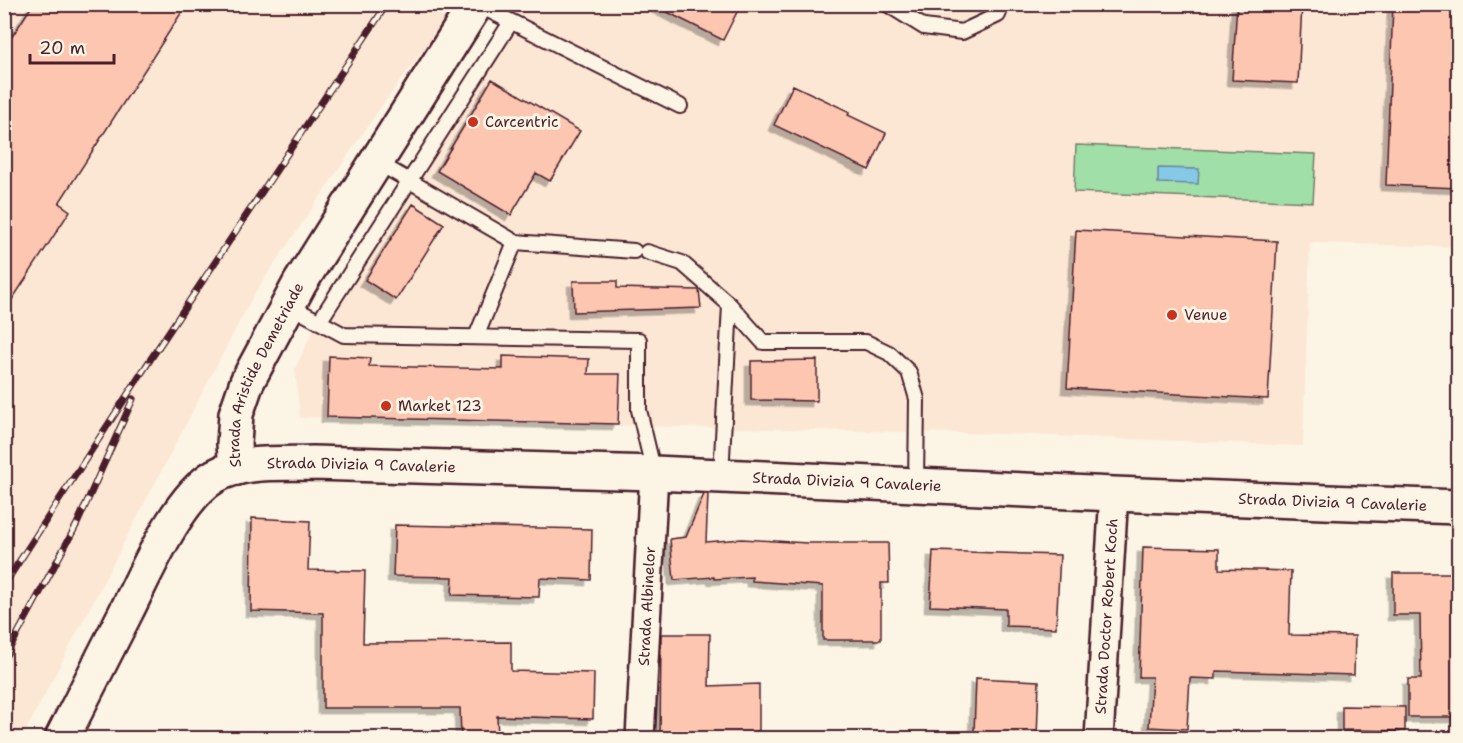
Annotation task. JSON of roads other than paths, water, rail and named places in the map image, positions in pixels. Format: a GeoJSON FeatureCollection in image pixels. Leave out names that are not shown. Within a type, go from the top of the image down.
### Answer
{"type":"FeatureCollection","features":[{"type":"Feature","properties":{"kind":"main road","name":"Strada Aristide Demetriade"},"geometry":{"type":"LineString","coordinates":[[62,738],[157,551],[182,508],[201,485],[215,476],[236,468],[234,444],[236,414],[247,382],[288,305],[375,161],[476,4]]}},
{"type":"Feature","properties":{"kind":"main road","name":"Strada Divizia 9 Cavalerie"},"geometry":{"type":"LineString","coordinates":[[236,468],[267,464],[313,463],[654,473],[1458,507]]}},
{"type":"Feature","properties":{"kind":"street","name":"Strada Albinelor"},"geometry":{"type":"LineString","coordinates":[[640,738],[654,473]]}},
{"type":"Feature","properties":{"kind":"street","name":"Strada Doctor Robert Koch"},"geometry":{"type":"LineString","coordinates":[[1099,738],[1114,494]]}},
{"type":"Feature","properties":{"kind":"lane"},"geometry":{"type":"LineString","coordinates":[[476,4],[680,106]]}},
{"type":"Feature","properties":{"kind":"lane"},"geometry":{"type":"LineString","coordinates":[[887,4],[924,27],[962,32],[998,15],[1002,4]]}},
{"type":"Feature","properties":{"kind":"lane"},"geometry":{"type":"LineString","coordinates":[[319,322],[511,22]]}},
{"type":"Feature","properties":{"kind":"lane"},"geometry":{"type":"LineString","coordinates":[[375,161],[515,242],[640,252],[682,263],[730,305],[763,342],[866,342],[889,352],[909,372],[917,399],[916,485]]}},
{"type":"Feature","properties":{"kind":"lane"},"geometry":{"type":"LineString","coordinates":[[476,337],[515,242]]}},
{"type":"Feature","properties":{"kind":"lane"},"geometry":{"type":"LineString","coordinates":[[288,305],[344,335],[639,340],[639,410],[654,473]]}},
{"type":"Feature","properties":{"kind":"lane"},"geometry":{"type":"LineString","coordinates":[[721,476],[730,305]]}},
{"type":"Feature","properties":{"kind":"water"},"geometry":{"type":"Polygon","coordinates":[[[1158,168],[1199,169],[1198,184],[1158,183],[1158,168]]]}},
{"type":"Feature","properties":{"kind":"railway"},"geometry":{"type":"LineString","coordinates":[[4,585],[150,360],[387,4]]}},
{"type":"Feature","properties":{"kind":"railway"},"geometry":{"type":"LineString","coordinates":[[4,659],[77,524],[133,399]]}},
{"type":"Feature","properties":{"kind":"place","name":"Carcentric"},"geometry":{"type":"Point","coordinates":[473,122]}},
{"type":"Feature","properties":{"kind":"place","name":"Venue"},"geometry":{"type":"Point","coordinates":[1172,315]}},
{"type":"Feature","properties":{"kind":"place","name":"Market 123"},"geometry":{"type":"Point","coordinates":[386,406]}}]}
